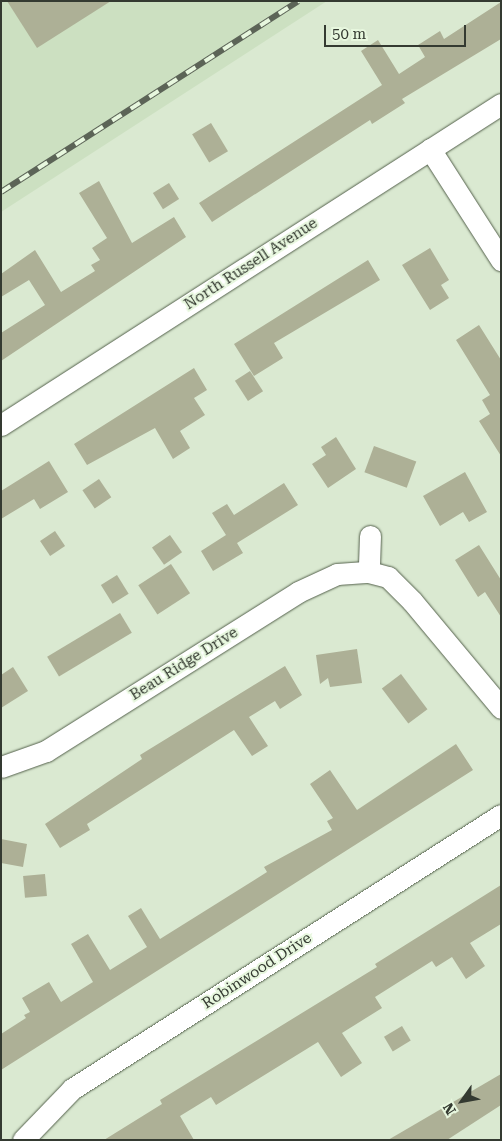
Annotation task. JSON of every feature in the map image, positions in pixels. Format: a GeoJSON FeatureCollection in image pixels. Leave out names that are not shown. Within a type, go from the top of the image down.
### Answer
{"type":"FeatureCollection","features":[{"type":"Feature","properties":{"kind":"street","name":"North Russell Avenue"},"geometry":{"type":"LineString","coordinates":[[1,426],[501,104]]}},
{"type":"Feature","properties":{"kind":"street"},"geometry":{"type":"LineString","coordinates":[[430,149],[501,260]]}},
{"type":"Feature","properties":{"kind":"street"},"geometry":{"type":"LineString","coordinates":[[369,572],[370,536]]}},
{"type":"Feature","properties":{"kind":"street","name":"Beau Ridge Drive"},"geometry":{"type":"LineString","coordinates":[[1,767],[46,751],[298,592],[337,574],[369,572],[388,578],[412,601],[501,708]]}},
{"type":"Feature","properties":{"kind":"street","name":"Robinwood Drive"},"geometry":{"type":"LineString","coordinates":[[23,1140],[72,1089],[501,815]]}},
{"type":"Feature","properties":{"kind":"shaded area"},"geometry":{"type":"Polygon","coordinates":[[[1,1],[327,1],[1,212],[1,1]]]}},
{"type":"Feature","properties":{"kind":"building"},"geometry":{"type":"Polygon","coordinates":[[[7,1],[111,1],[37,48],[7,1]]]}},
{"type":"Feature","properties":{"kind":"building"},"geometry":{"type":"Polygon","coordinates":[[[501,2],[501,39],[402,99],[405,103],[372,124],[370,120],[212,222],[199,203],[382,85],[361,51],[378,40],[399,74],[425,57],[418,45],[440,31],[444,39],[501,2]]]}},
{"type":"Feature","properties":{"kind":"building"},"geometry":{"type":"Polygon","coordinates":[[[211,123],[228,151],[209,163],[192,134],[211,123]]]}},
{"type":"Feature","properties":{"kind":"building"},"geometry":{"type":"Polygon","coordinates":[[[99,181],[132,243],[174,217],[186,237],[1,361],[1,333],[45,305],[29,280],[1,297],[1,274],[35,250],[61,292],[95,271],[91,265],[100,260],[92,248],[107,238],[79,193],[99,181]]]}},
{"type":"Feature","properties":{"kind":"building"},"geometry":{"type":"Polygon","coordinates":[[[169,183],[179,199],[163,209],[153,193],[169,183]]]}},
{"type":"Feature","properties":{"kind":"building"},"geometry":{"type":"Polygon","coordinates":[[[430,248],[449,280],[441,285],[449,298],[430,310],[402,265],[430,248]]]}},
{"type":"Feature","properties":{"kind":"building"},"geometry":{"type":"Polygon","coordinates":[[[368,260],[380,280],[274,343],[283,358],[254,376],[234,344],[368,260]]]}},
{"type":"Feature","properties":{"kind":"building"},"geometry":{"type":"Polygon","coordinates":[[[479,325],[501,360],[501,456],[479,421],[490,414],[482,400],[490,395],[456,340],[479,325]]]}},
{"type":"Feature","properties":{"kind":"building"},"geometry":{"type":"Polygon","coordinates":[[[194,368],[207,390],[194,398],[205,415],[180,431],[190,448],[173,459],[155,428],[87,465],[74,444],[194,368]]]}},
{"type":"Feature","properties":{"kind":"building"},"geometry":{"type":"Polygon","coordinates":[[[250,371],[263,391],[248,401],[235,381],[250,371]]]}},
{"type":"Feature","properties":{"kind":"building"},"geometry":{"type":"Polygon","coordinates":[[[336,437],[356,469],[328,488],[312,464],[326,455],[321,447],[336,437]]]}},
{"type":"Feature","properties":{"kind":"building"},"geometry":{"type":"Polygon","coordinates":[[[374,446],[416,461],[407,488],[364,472],[374,446]]]}},
{"type":"Feature","properties":{"kind":"building"},"geometry":{"type":"Polygon","coordinates":[[[49,461],[68,492],[40,509],[34,499],[1,519],[1,491],[49,461]]]}},
{"type":"Feature","properties":{"kind":"building"},"geometry":{"type":"Polygon","coordinates":[[[465,472],[487,512],[469,522],[463,512],[440,526],[423,496],[465,472]]]}},
{"type":"Feature","properties":{"kind":"building"},"geometry":{"type":"Polygon","coordinates":[[[99,479],[111,497],[95,508],[82,490],[99,479]]]}},
{"type":"Feature","properties":{"kind":"building"},"geometry":{"type":"Polygon","coordinates":[[[284,483],[298,505],[237,543],[243,553],[213,571],[201,551],[226,535],[212,513],[227,504],[234,515],[284,483]]]}},
{"type":"Feature","properties":{"kind":"building"},"geometry":{"type":"Polygon","coordinates":[[[55,531],[65,546],[50,556],[40,541],[55,531]]]}},
{"type":"Feature","properties":{"kind":"building"},"geometry":{"type":"Polygon","coordinates":[[[170,535],[182,552],[164,565],[152,548],[170,535]]]}},
{"type":"Feature","properties":{"kind":"building"},"geometry":{"type":"Polygon","coordinates":[[[479,545],[501,580],[501,617],[485,592],[478,597],[455,560],[479,545]]]}},
{"type":"Feature","properties":{"kind":"building"},"geometry":{"type":"Polygon","coordinates":[[[171,564],[190,593],[157,615],[138,585],[171,564]]]}},
{"type":"Feature","properties":{"kind":"building"},"geometry":{"type":"Polygon","coordinates":[[[117,575],[129,594],[113,604],[101,585],[117,575]]]}},
{"type":"Feature","properties":{"kind":"building"},"geometry":{"type":"Polygon","coordinates":[[[120,613],[132,633],[59,676],[47,657],[120,613]]]}},
{"type":"Feature","properties":{"kind":"building"},"geometry":{"type":"Polygon","coordinates":[[[357,649],[362,683],[330,687],[328,678],[320,684],[316,655],[357,649]]]}},
{"type":"Feature","properties":{"kind":"building"},"geometry":{"type":"Polygon","coordinates":[[[285,666],[302,695],[280,709],[275,701],[249,717],[268,746],[252,756],[234,730],[87,824],[90,830],[60,848],[45,824],[142,759],[140,755],[285,666]]]}},
{"type":"Feature","properties":{"kind":"building"},"geometry":{"type":"Polygon","coordinates":[[[13,667],[28,691],[1,708],[1,675],[13,667]]]}},
{"type":"Feature","properties":{"kind":"building"},"geometry":{"type":"Polygon","coordinates":[[[401,674],[427,709],[408,724],[382,688],[401,674]]]}},
{"type":"Feature","properties":{"kind":"building"},"geometry":{"type":"Polygon","coordinates":[[[456,744],[473,770],[1,1070],[1,1034],[26,1018],[24,1015],[30,1012],[22,998],[49,982],[61,1002],[93,982],[71,944],[88,934],[110,970],[147,947],[128,916],[141,908],[160,939],[267,872],[264,867],[332,830],[327,821],[333,818],[310,784],[330,770],[357,810],[456,744]]]}},
{"type":"Feature","properties":{"kind":"building"},"geometry":{"type":"Polygon","coordinates":[[[1,839],[27,844],[23,867],[1,863],[1,839]]]}},
{"type":"Feature","properties":{"kind":"building"},"geometry":{"type":"Polygon","coordinates":[[[45,874],[47,896],[25,898],[23,876],[45,874]]]}},
{"type":"Feature","properties":{"kind":"building"},"geometry":{"type":"Polygon","coordinates":[[[501,885],[501,924],[470,943],[485,966],[466,979],[452,957],[436,967],[432,961],[375,997],[382,1008],[342,1033],[362,1063],[341,1077],[318,1042],[216,1105],[211,1097],[180,1116],[194,1140],[104,1140],[162,1104],[160,1100],[377,967],[375,964],[501,885]]]}},
{"type":"Feature","properties":{"kind":"building"},"geometry":{"type":"Polygon","coordinates":[[[402,1026],[411,1041],[393,1051],[384,1037],[402,1026]]]}},
{"type":"Feature","properties":{"kind":"building"},"geometry":{"type":"Polygon","coordinates":[[[501,1074],[501,1105],[447,1140],[388,1140],[501,1074]]]}},
{"type":"Feature","properties":{"kind":"railway"},"geometry":{"type":"LineString","coordinates":[[1,192],[298,1]]}}]}
